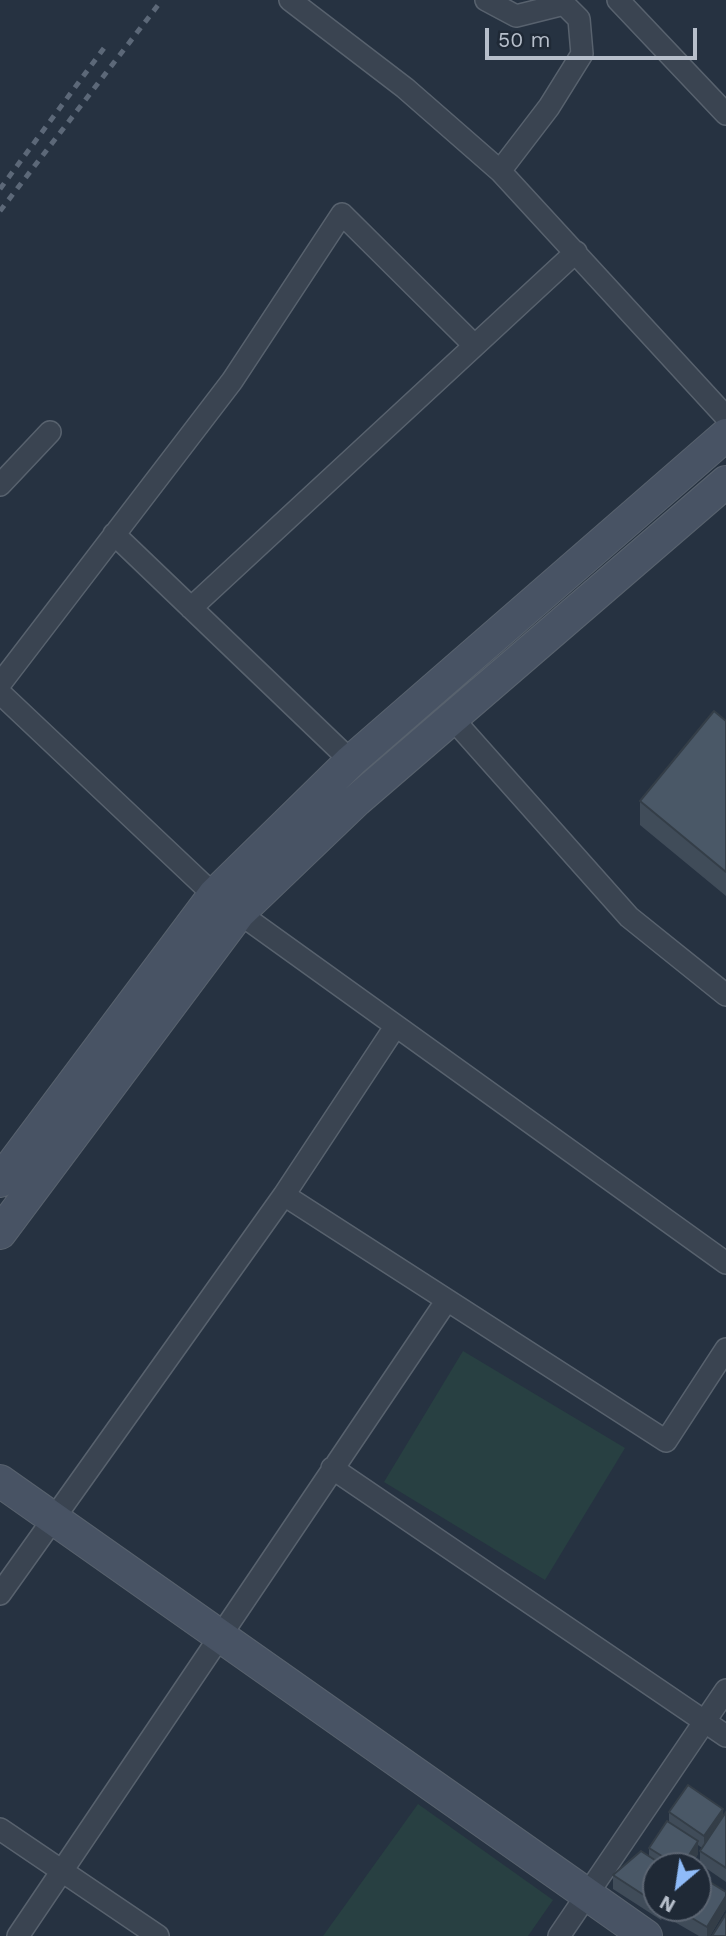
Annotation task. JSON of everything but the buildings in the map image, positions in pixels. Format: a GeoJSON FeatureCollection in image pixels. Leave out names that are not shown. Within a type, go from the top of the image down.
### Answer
{"type":"FeatureCollection","features":[{"type":"Feature","properties":{"kind":"main road"},"geometry":{"type":"LineString","coordinates":[[0,1181],[226,904],[351,761],[726,435]]}},
{"type":"Feature","properties":{"kind":"main road"},"geometry":{"type":"LineString","coordinates":[[0,1233],[226,904],[357,800],[726,482]]}},
{"type":"Feature","properties":{"kind":"main road"},"geometry":{"type":"LineString","coordinates":[[0,1481],[646,1936]]}},
{"type":"Feature","properties":{"kind":"street"},"geometry":{"type":"LineString","coordinates":[[290,0],[405,89],[500,171],[726,417]]}},
{"type":"Feature","properties":{"kind":"street"},"geometry":{"type":"LineString","coordinates":[[486,0],[516,16],[564,4],[579,19],[582,54],[549,107],[500,171]]}},
{"type":"Feature","properties":{"kind":"street"},"geometry":{"type":"LineString","coordinates":[[618,0],[726,114]]}},
{"type":"Feature","properties":{"kind":"street"},"geometry":{"type":"LineString","coordinates":[[0,684],[232,381],[342,215],[474,345]]}},
{"type":"Feature","properties":{"kind":"street"},"geometry":{"type":"LineString","coordinates":[[191,608],[576,252]]}},
{"type":"Feature","properties":{"kind":"street"},"geometry":{"type":"LineString","coordinates":[[0,485],[50,432]]}},
{"type":"Feature","properties":{"kind":"street"},"geometry":{"type":"LineString","coordinates":[[114,534],[351,761]]}},
{"type":"Feature","properties":{"kind":"street"},"geometry":{"type":"LineString","coordinates":[[0,693],[226,904],[726,1263]]}},
{"type":"Feature","properties":{"kind":"street"},"geometry":{"type":"LineString","coordinates":[[452,718],[629,917],[726,995]]}},
{"type":"Feature","properties":{"kind":"street"},"geometry":{"type":"LineString","coordinates":[[0,1594],[284,1195],[395,1027]]}},
{"type":"Feature","properties":{"kind":"street"},"geometry":{"type":"LineString","coordinates":[[284,1195],[666,1441],[726,1349]]}},
{"type":"Feature","properties":{"kind":"street"},"geometry":{"type":"LineString","coordinates":[[18,1936],[219,1634],[447,1300]]}},
{"type":"Feature","properties":{"kind":"street"},"geometry":{"type":"LineString","coordinates":[[331,1468],[726,1736]]}},
{"type":"Feature","properties":{"kind":"street"},"geometry":{"type":"LineString","coordinates":[[559,1936],[589,1896],[726,1690]]}},
{"type":"Feature","properties":{"kind":"street"},"geometry":{"type":"LineString","coordinates":[[0,1829],[158,1936]]}},
{"type":"Feature","properties":{"kind":"green space"},"geometry":{"type":"Polygon","coordinates":[[[463,1351],[625,1448],[545,1580],[384,1482],[463,1351]]]}},
{"type":"Feature","properties":{"kind":"green space"},"geometry":{"type":"Polygon","coordinates":[[[418,1804],[553,1900],[528,1936],[323,1936],[418,1804]]]}},
{"type":"Feature","properties":{"kind":"railway"},"geometry":{"type":"LineString","coordinates":[[0,211],[162,0]]}},
{"type":"Feature","properties":{"kind":"railway"},"geometry":{"type":"LineString","coordinates":[[0,189],[107,44]]}}]}
